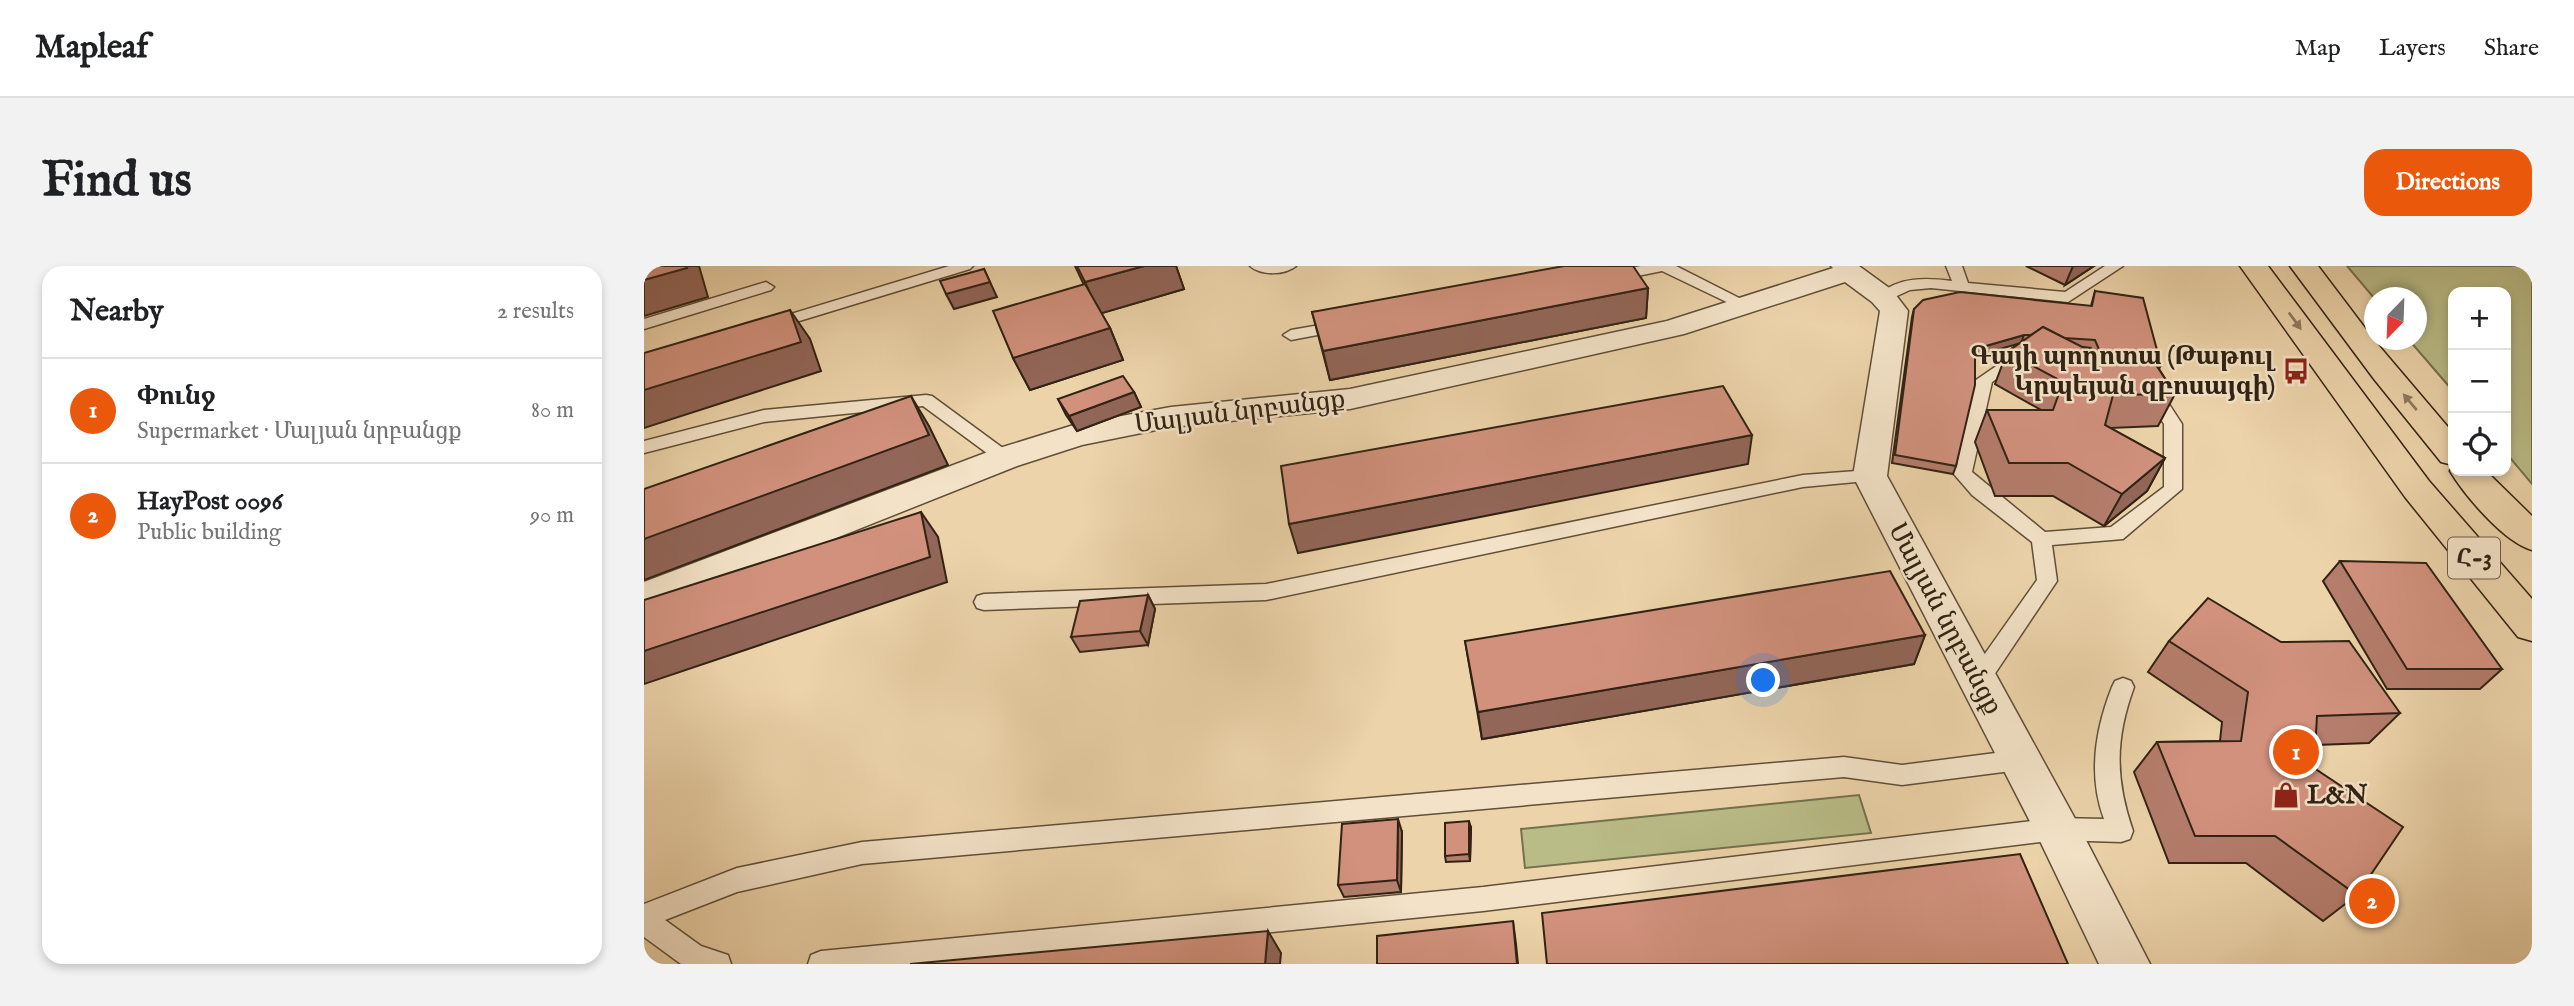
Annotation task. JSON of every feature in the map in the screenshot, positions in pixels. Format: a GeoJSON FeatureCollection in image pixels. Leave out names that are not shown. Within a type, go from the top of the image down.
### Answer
{"type":"FeatureCollection","features":[{"type":"Feature","properties":{"kind":"main road","name":"Հ-3"},"geometry":{"type":"LineString","coordinates":[[2254,266],[2417,489],[2532,626]]}},
{"type":"Feature","properties":{"kind":"main road"},"geometry":{"type":"LineString","coordinates":[[2304,266],[2385,372],[2448,448]]}},
{"type":"Feature","properties":{"kind":"main road","name":"Հ-3"},"geometry":{"type":"LineString","coordinates":[[2471,476],[2490,498],[2532,537]]}},
{"type":"Feature","properties":{"kind":"street","name":"Մալյան նրբանցք"},"geometry":{"type":"LineString","coordinates":[[644,596],[688,582],[1005,458],[1077,435],[1171,416],[1350,399],[1674,328],[1847,269],[1886,296]]}},
{"type":"Feature","properties":{"kind":"street"},"geometry":{"type":"LineString","coordinates":[[1870,477],[1894,311],[1886,296]]}},
{"type":"Feature","properties":{"kind":"street","name":"Մալյան նրբանցք"},"geometry":{"type":"LineString","coordinates":[[1870,477],[2057,829],[2125,964]]}},
{"type":"Feature","properties":{"kind":"lane"},"geometry":{"type":"LineString","coordinates":[[752,330],[965,266]]}},
{"type":"Feature","properties":{"kind":"lane"},"geometry":{"type":"LineString","coordinates":[[1258,266],[1265,269],[1288,266]]}},
{"type":"Feature","properties":{"kind":"lane"},"geometry":{"type":"LineString","coordinates":[[1598,279],[1664,266],[1744,304]]}},
{"type":"Feature","properties":{"kind":"lane"},"geometry":{"type":"LineString","coordinates":[[1954,266],[1962,288]]}},
{"type":"Feature","properties":{"kind":"lane"},"geometry":{"type":"LineString","coordinates":[[1886,296],[1901,286],[1916,283],[2068,297],[2115,266]]}},
{"type":"Feature","properties":{"kind":"lane"},"geometry":{"type":"LineString","coordinates":[[644,324],[765,287]]}},
{"type":"Feature","properties":{"kind":"lane"},"geometry":{"type":"LineString","coordinates":[[1291,335],[1358,323]]}},
{"type":"Feature","properties":{"kind":"lane"},"geometry":{"type":"LineString","coordinates":[[1978,681],[2047,581],[2041,540],[1962,473],[1984,380],[2023,352],[2048,358]]}},
{"type":"Feature","properties":{"kind":"lane"},"geometry":{"type":"LineString","coordinates":[[2041,540],[2116,534],[2172,489],[2173,424],[2147,382],[2134,379]]}},
{"type":"Feature","properties":{"kind":"lane"},"geometry":{"type":"LineString","coordinates":[[644,447],[764,416],[926,400],[1005,458]]}},
{"type":"Feature","properties":{"kind":"lane"},"geometry":{"type":"LineString","coordinates":[[984,602],[1266,592],[1803,481],[1870,477]]}},
{"type":"Feature","properties":{"kind":"lane"},"geometry":{"type":"LineString","coordinates":[[821,964],[1483,899],[2057,829],[2121,831],[2108,793],[2108,771],[2114,715],[2123,687]]}},
{"type":"Feature","properties":{"kind":"lane"},"geometry":{"type":"LineString","coordinates":[[644,919],[737,880],[862,853],[1844,767],[1902,775],[2019,760]]}},
{"type":"Feature","properties":{"kind":"lane"},"geometry":{"type":"LineString","coordinates":[[644,919],[694,957],[718,964]]}},
{"type":"Feature","properties":{"kind":"green space"},"geometry":{"type":"Polygon","coordinates":[[[2347,266],[2532,266],[2532,484],[2511,459],[2511,287],[2448,287],[2448,385],[2418,350],[2427,350],[2427,287],[2365,287],[2347,266]]]}},
{"type":"Feature","properties":{"kind":"green space"},"geometry":{"type":"Polygon","coordinates":[[[1859,795],[1871,833],[1525,868],[1521,829],[1859,795]]]}},
{"type":"Feature","properties":{"kind":"building"},"geometry":{"type":"Polygon","coordinates":[[[644,266],[686,266],[687,268],[644,280],[644,266]]]}},
{"type":"Feature","properties":{"kind":"building"},"geometry":{"type":"Polygon","coordinates":[[[1077,266],[1144,266],[1085,282],[1077,266]]]}},
{"type":"Feature","properties":{"kind":"building"},"geometry":{"type":"Polygon","coordinates":[[[1564,266],[1633,266],[1648,288],[1323,351],[1312,312],[1564,266]]]}},
{"type":"Feature","properties":{"kind":"building"},"geometry":{"type":"Polygon","coordinates":[[[984,269],[990,282],[946,294],[940,281],[984,269]]]}},
{"type":"Feature","properties":{"kind":"building"},"geometry":{"type":"Polygon","coordinates":[[[1085,284],[1110,328],[1013,358],[993,311],[1085,284]]]}},
{"type":"Feature","properties":{"kind":"building"},"geometry":{"type":"Polygon","coordinates":[[[2095,291],[2143,298],[2161,365],[2156,364],[2147,351],[2100,352],[2095,340],[2064,338],[2043,327],[2031,335],[1975,349],[1975,385],[1956,466],[1895,455],[1914,309],[1923,300],[1960,292],[2092,306],[2095,291]]]}},
{"type":"Feature","properties":{"kind":"building"},"geometry":{"type":"Polygon","coordinates":[[[790,310],[801,342],[644,390],[644,353],[790,310]]]}},
{"type":"Feature","properties":{"kind":"building"},"geometry":{"type":"Polygon","coordinates":[[[2043,327],[2094,353],[2147,351],[2175,394],[2113,395],[2105,425],[2165,458],[2122,494],[2068,463],[2009,463],[1987,410],[2053,410],[2063,382],[2007,352],[2043,327]]]}},
{"type":"Feature","properties":{"kind":"building"},"geometry":{"type":"Polygon","coordinates":[[[1123,376],[1134,392],[1069,416],[1058,399],[1123,376]]]}},
{"type":"Feature","properties":{"kind":"building"},"geometry":{"type":"Polygon","coordinates":[[[1723,386],[1752,435],[1289,524],[1281,466],[1723,386]]]}},
{"type":"Feature","properties":{"kind":"building"},"geometry":{"type":"Polygon","coordinates":[[[911,396],[929,435],[644,539],[644,489],[911,396]]]}},
{"type":"Feature","properties":{"kind":"building"},"geometry":{"type":"Polygon","coordinates":[[[921,512],[930,557],[644,651],[644,600],[921,512]]]}},
{"type":"Feature","properties":{"kind":"building"},"geometry":{"type":"Polygon","coordinates":[[[2340,561],[2426,563],[2502,669],[2407,669],[2340,561]]]}},
{"type":"Feature","properties":{"kind":"building"},"geometry":{"type":"Polygon","coordinates":[[[1890,571],[1925,635],[1478,712],[1465,641],[1890,571]]]}},
{"type":"Feature","properties":{"kind":"building"},"geometry":{"type":"Polygon","coordinates":[[[1148,595],[1140,631],[1071,637],[1080,601],[1148,595]]]}},
{"type":"Feature","properties":{"kind":"building"},"geometry":{"type":"Polygon","coordinates":[[[2208,598],[2281,642],[2349,641],[2400,713],[2317,716],[2314,768],[2403,827],[2357,895],[2275,836],[2195,836],[2157,742],[2241,741],[2248,692],[2169,641],[2208,598]]]}},
{"type":"Feature","properties":{"kind":"building"},"geometry":{"type":"Polygon","coordinates":[[[1398,819],[1397,880],[1338,885],[1342,824],[1398,819]]]}},
{"type":"Feature","properties":{"kind":"building"},"geometry":{"type":"Polygon","coordinates":[[[1469,821],[1469,854],[1445,856],[1445,823],[1469,821]]]}},
{"type":"Feature","properties":{"kind":"building"},"geometry":{"type":"Polygon","coordinates":[[[2020,854],[2068,964],[1547,964],[1542,913],[2020,854]]]}},
{"type":"Feature","properties":{"kind":"building"},"geometry":{"type":"Polygon","coordinates":[[[1513,921],[1517,964],[1377,964],[1377,936],[1513,921]]]}},
{"type":"Feature","properties":{"kind":"building"},"geometry":{"type":"Polygon","coordinates":[[[1268,931],[1265,964],[910,964],[1268,931]]]}},
{"type":"Feature","properties":{"kind":"place","name":"Գայի պողոտա (Թաթուլ Կրպեյան զբոսայգի)"},"geometry":{"type":"Point","coordinates":[2296,371]}},
{"type":"Feature","properties":{"kind":"place","name":"Փունջ"},"geometry":{"type":"Point","coordinates":[2296,752]}},
{"type":"Feature","properties":{"kind":"place","name":"L&N"},"geometry":{"type":"Point","coordinates":[2286,795]}},
{"type":"Feature","properties":{"kind":"place","name":"HayPost 0096"},"geometry":{"type":"Point","coordinates":[2372,901]}}]}
